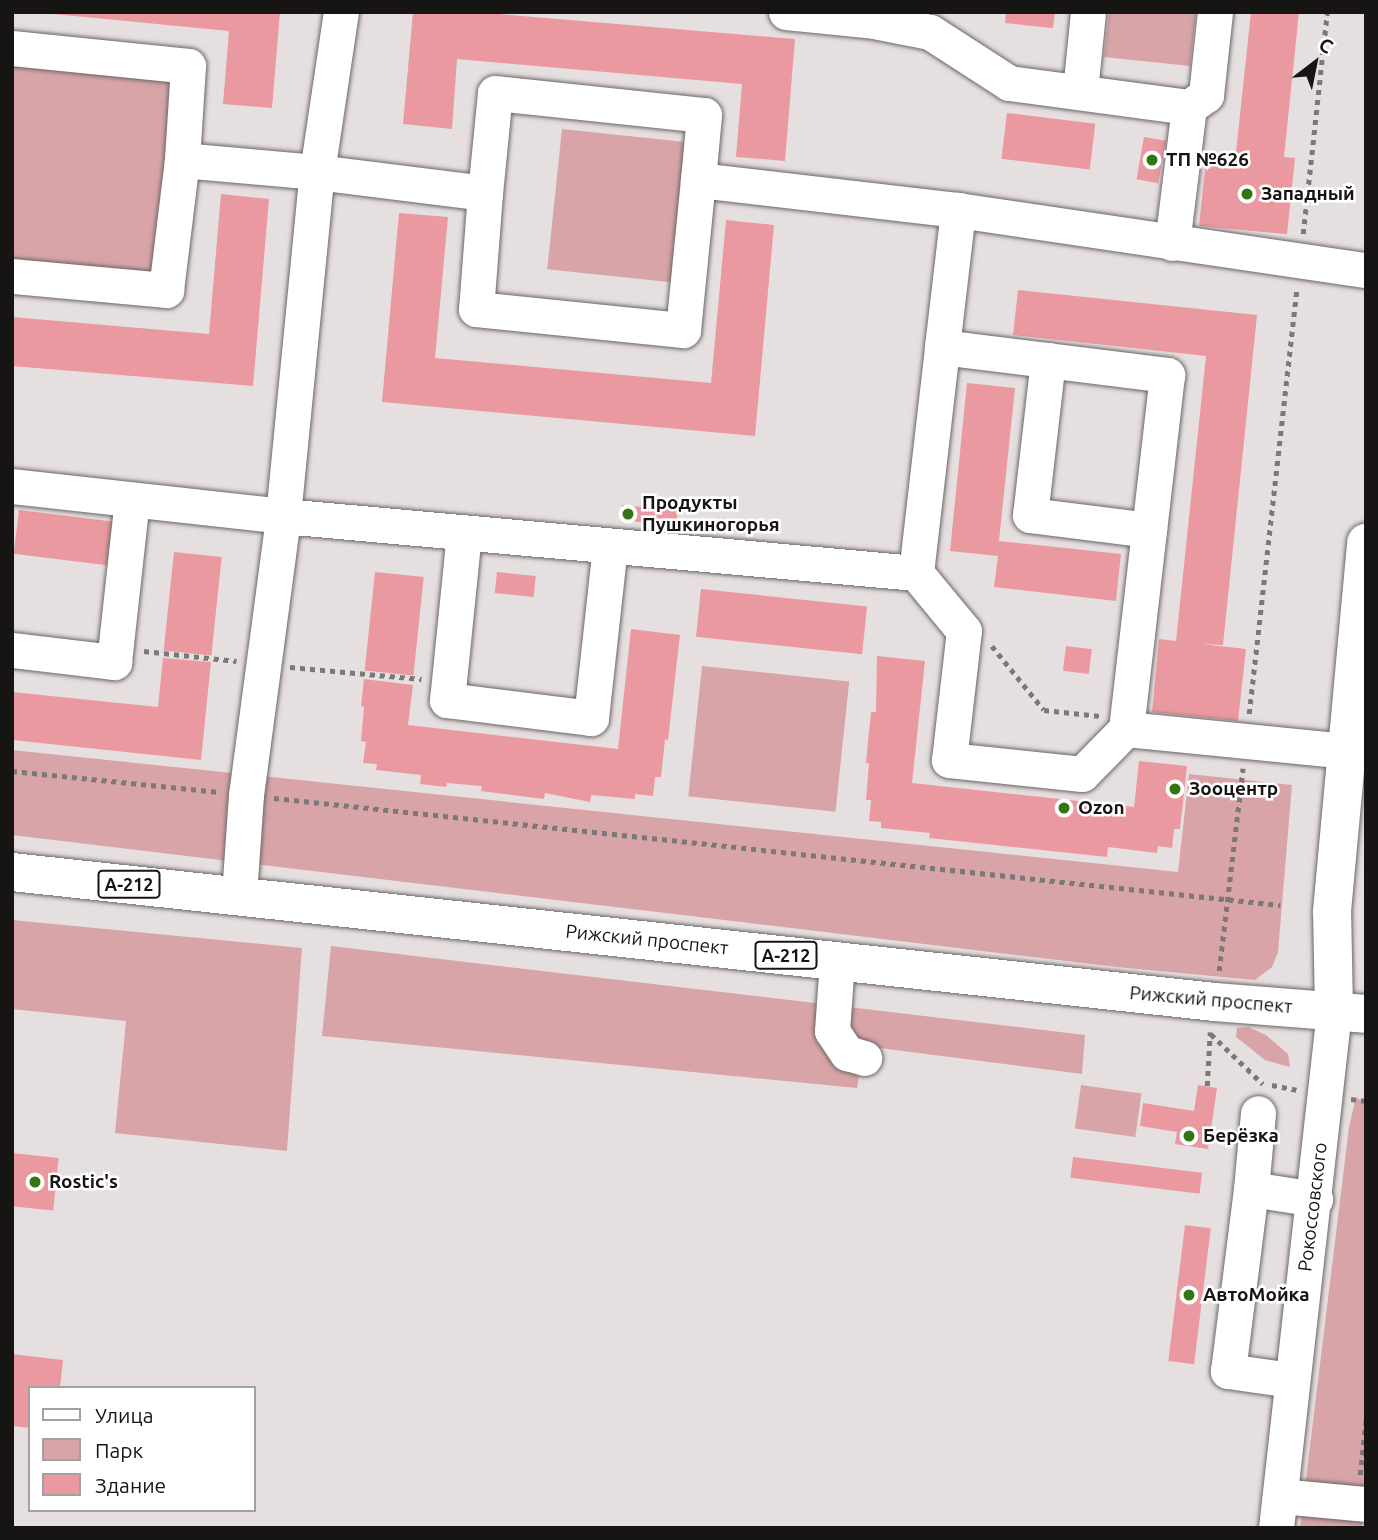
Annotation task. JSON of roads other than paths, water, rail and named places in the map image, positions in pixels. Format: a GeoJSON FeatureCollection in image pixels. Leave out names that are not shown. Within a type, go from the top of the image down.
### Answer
{"type":"FeatureCollection","features":[{"type":"Feature","properties":{"kind":"main road"},"geometry":{"type":"LineString","coordinates":[[1350,1013],[1332,911],[1349,751],[1366,543]]}},
{"type":"Feature","properties":{"kind":"main road","name":"Рижский проспект"},"geometry":{"type":"LineString","coordinates":[[14,874],[239,895],[837,961],[1213,1018],[1350,1013]]}},
{"type":"Feature","properties":{"kind":"street"},"geometry":{"type":"LineString","coordinates":[[239,895],[246,795],[283,516],[317,172],[341,12]]}},
{"type":"Feature","properties":{"kind":"street"},"geometry":{"type":"LineString","coordinates":[[786,12],[874,21],[930,32],[1009,83],[1189,107],[1206,95],[1215,12]]}},
{"type":"Feature","properties":{"kind":"street"},"geometry":{"type":"LineString","coordinates":[[1080,91],[1088,12]]}},
{"type":"Feature","properties":{"kind":"street"},"geometry":{"type":"LineString","coordinates":[[12,48],[188,66],[182,160],[166,290],[12,276]]}},
{"type":"Feature","properties":{"kind":"street"},"geometry":{"type":"LineString","coordinates":[[495,93],[704,115],[683,330],[476,309],[485,193],[495,93]]}},
{"type":"Feature","properties":{"kind":"street"},"geometry":{"type":"LineString","coordinates":[[1172,243],[1189,107]]}},
{"type":"Feature","properties":{"kind":"street"},"geometry":{"type":"LineString","coordinates":[[182,160],[317,172],[485,193]]}},
{"type":"Feature","properties":{"kind":"street"},"geometry":{"type":"LineString","coordinates":[[698,180],[958,210],[1366,270]]}},
{"type":"Feature","properties":{"kind":"street"},"geometry":{"type":"LineString","coordinates":[[916,573],[958,210]]}},
{"type":"Feature","properties":{"kind":"street"},"geometry":{"type":"LineString","coordinates":[[12,486],[283,516],[916,573],[964,631],[949,760],[1082,774],[1127,724],[1167,375],[942,347]]}},
{"type":"Feature","properties":{"kind":"street"},"geometry":{"type":"LineString","coordinates":[[1048,360],[1030,516],[1149,530]]}},
{"type":"Feature","properties":{"kind":"street"},"geometry":{"type":"LineString","coordinates":[[12,650],[114,662],[132,500]]}},
{"type":"Feature","properties":{"kind":"street"},"geometry":{"type":"LineString","coordinates":[[464,533],[447,700],[592,718],[610,546]]}},
{"type":"Feature","properties":{"kind":"street"},"geometry":{"type":"LineString","coordinates":[[1127,724],[1246,741],[1349,751]]}},
{"type":"Feature","properties":{"kind":"street"},"geometry":{"type":"LineString","coordinates":[[837,961],[832,1031],[839,1046],[847,1053],[864,1058]]}},
{"type":"Feature","properties":{"kind":"street","name":"Рокоссовского"},"geometry":{"type":"LineString","coordinates":[[1278,1512],[1291,1380],[1326,1095],[1350,1013]]}},
{"type":"Feature","properties":{"kind":"street"},"geometry":{"type":"LineString","coordinates":[[1258,1113],[1228,1371],[1291,1380]]}},
{"type":"Feature","properties":{"kind":"street"},"geometry":{"type":"LineString","coordinates":[[1251,1189],[1315,1199]]}},
{"type":"Feature","properties":{"kind":"street"},"geometry":{"type":"LineString","coordinates":[[1278,1512],[1366,1504]]}},
{"type":"Feature","properties":{"kind":"place","name":"ТП №626"},"geometry":{"type":"Point","coordinates":[1152,160]}},
{"type":"Feature","properties":{"kind":"place","name":"Западный"},"geometry":{"type":"Point","coordinates":[1247,194]}},
{"type":"Feature","properties":{"kind":"place","name":"Продукты Пушкиногорья"},"geometry":{"type":"Point","coordinates":[628,514]}},
{"type":"Feature","properties":{"kind":"place","name":"Зооцентр"},"geometry":{"type":"Point","coordinates":[1175,789]}},
{"type":"Feature","properties":{"kind":"place","name":"Ozon"},"geometry":{"type":"Point","coordinates":[1064,808]}},
{"type":"Feature","properties":{"kind":"place","name":"Берёзка"},"geometry":{"type":"Point","coordinates":[1189,1136]}},
{"type":"Feature","properties":{"kind":"place","name":"Rostic's"},"geometry":{"type":"Point","coordinates":[35,1182]}},
{"type":"Feature","properties":{"kind":"place","name":"АвтоМойка"},"geometry":{"type":"Point","coordinates":[1189,1295]}}]}
